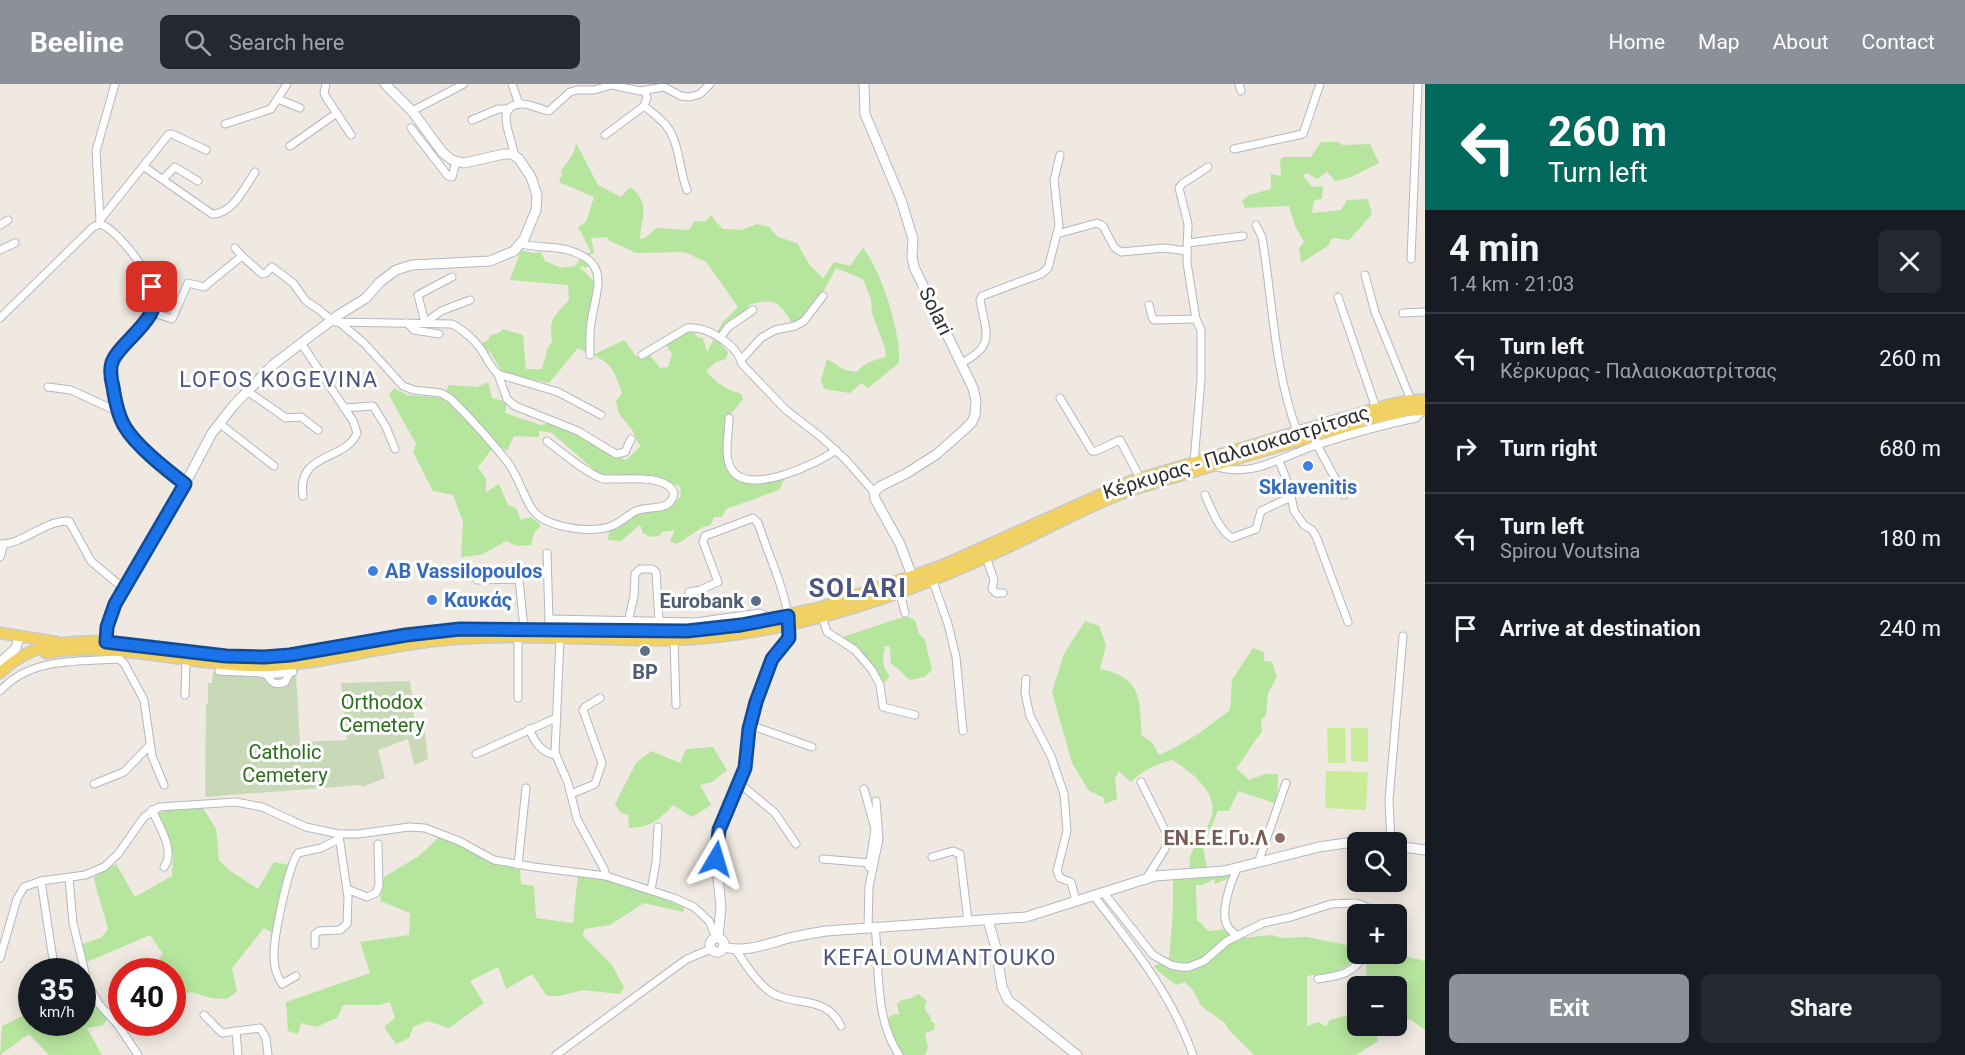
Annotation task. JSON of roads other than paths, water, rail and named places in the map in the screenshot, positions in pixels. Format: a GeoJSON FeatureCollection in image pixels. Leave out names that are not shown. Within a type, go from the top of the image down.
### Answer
{"type":"FeatureCollection","features":[{"type":"Feature","properties":{"kind":"main road","name":"Κέρκυρας - Παλαιοκαστρίτσας"},"geometry":{"type":"LineString","coordinates":[[1,669],[48,653],[106,647],[119,656],[186,660],[281,672],[434,640],[521,634],[549,624],[628,626],[672,636],[719,624],[775,622],[822,617],[932,579],[1117,495],[1211,465],[1315,440],[1422,403]]}},
{"type":"Feature","properties":{"kind":"main road","name":"Κέρκυρας - Παλαιοκαστρίτσας"},"geometry":{"type":"LineString","coordinates":[[789,621],[979,550],[1091,497],[1140,478],[1297,431],[1378,417]]}},
{"type":"Feature","properties":{"kind":"main road"},"geometry":{"type":"LineString","coordinates":[[907,588],[912,576]]}},
{"type":"Feature","properties":{"kind":"main road","name":"Κέρκυρας - Παλαιοκαστρίτσας"},"geometry":{"type":"LineString","coordinates":[[1,669],[19,657],[62,643],[264,657],[290,655],[432,632],[480,629],[560,639],[742,634],[775,622]]}},
{"type":"Feature","properties":{"kind":"main road"},"geometry":{"type":"LineString","coordinates":[[0,633],[62,643]]}},
{"type":"Feature","properties":{"kind":"street"},"geometry":{"type":"LineString","coordinates":[[100,222],[96,151],[115,84]]}},
{"type":"Feature","properties":{"kind":"street"},"geometry":{"type":"LineString","coordinates":[[225,124],[270,110],[287,84]]}},
{"type":"Feature","properties":{"kind":"street"},"geometry":{"type":"LineString","coordinates":[[326,84],[325,95],[351,135]]}},
{"type":"Feature","properties":{"kind":"street"},"geometry":{"type":"LineString","coordinates":[[385,84],[412,111],[443,153],[456,162],[469,162],[504,154],[514,155]]}},
{"type":"Feature","properties":{"kind":"street"},"geometry":{"type":"LineString","coordinates":[[412,111],[464,84]]}},
{"type":"Feature","properties":{"kind":"street"},"geometry":{"type":"LineString","coordinates":[[512,84],[519,104]]}},
{"type":"Feature","properties":{"kind":"street"},"geometry":{"type":"LineString","coordinates":[[106,647],[109,618],[219,423],[280,359],[336,322],[366,298],[387,275],[402,267],[485,262],[510,254],[522,243],[533,219],[537,195],[525,167],[514,155],[506,122],[506,114],[509,110],[519,104],[549,111],[572,87],[594,90],[615,85],[645,91],[661,85],[681,96],[690,97],[700,94],[710,84]]}},
{"type":"Feature","properties":{"kind":"street","name":"Solari"},"geometry":{"type":"LineString","coordinates":[[864,84],[866,114],[893,178],[913,240],[914,267],[962,363],[975,397],[975,415],[972,422],[937,454],[874,492]]}},
{"type":"Feature","properties":{"kind":"street"},"geometry":{"type":"LineString","coordinates":[[1234,149],[1301,135],[1305,132],[1320,84]]}},
{"type":"Feature","properties":{"kind":"street"},"geometry":{"type":"LineString","coordinates":[[1411,259],[1418,84]]}},
{"type":"Feature","properties":{"kind":"street"},"geometry":{"type":"LineString","coordinates":[[605,135],[644,105],[647,98],[645,91]]}},
{"type":"Feature","properties":{"kind":"street"},"geometry":{"type":"LineString","coordinates":[[278,99],[300,108]]}},
{"type":"Feature","properties":{"kind":"street"},"geometry":{"type":"LineString","coordinates":[[644,105],[666,125],[671,134],[687,190]]}},
{"type":"Feature","properties":{"kind":"street"},"geometry":{"type":"LineString","coordinates":[[472,120],[498,109],[509,110]]}},
{"type":"Feature","properties":{"kind":"street"},"geometry":{"type":"LineString","coordinates":[[290,146],[337,113]]}},
{"type":"Feature","properties":{"kind":"street"},"geometry":{"type":"LineString","coordinates":[[411,128],[449,176],[452,177],[456,162]]}},
{"type":"Feature","properties":{"kind":"street"},"geometry":{"type":"LineString","coordinates":[[0,318],[100,222],[170,134],[206,150]]}},
{"type":"Feature","properties":{"kind":"street"},"geometry":{"type":"LineString","coordinates":[[962,363],[979,354],[985,344],[986,330],[980,300],[982,296],[1045,271],[1049,263],[1059,221],[1054,180],[1060,154]]}},
{"type":"Feature","properties":{"kind":"street"},"geometry":{"type":"LineString","coordinates":[[143,166],[212,214],[217,214],[230,207],[255,172]]}},
{"type":"Feature","properties":{"kind":"street"},"geometry":{"type":"LineString","coordinates":[[163,179],[175,167],[198,181]]}},
{"type":"Feature","properties":{"kind":"street"},"geometry":{"type":"LineString","coordinates":[[1194,462],[1201,379],[1201,330],[1196,319],[1187,263],[1188,224],[1179,188],[1208,167]]}},
{"type":"Feature","properties":{"kind":"street"},"geometry":{"type":"LineString","coordinates":[[0,225],[8,220]]}},
{"type":"Feature","properties":{"kind":"street"},"geometry":{"type":"LineString","coordinates":[[100,222],[128,248],[144,270],[156,296],[151,312],[139,330],[112,361],[112,382],[124,426],[162,466],[185,484]]}},
{"type":"Feature","properties":{"kind":"street"},"geometry":{"type":"LineString","coordinates":[[1057,234],[1096,222],[1103,226],[1112,244],[1122,252],[1187,247],[1243,236]]}},
{"type":"Feature","properties":{"kind":"street"},"geometry":{"type":"LineString","coordinates":[[1256,225],[1262,237],[1273,327],[1286,403],[1297,431]]}},
{"type":"Feature","properties":{"kind":"street"},"geometry":{"type":"LineString","coordinates":[[0,250],[15,243]]}},
{"type":"Feature","properties":{"kind":"street"},"geometry":{"type":"LineString","coordinates":[[522,243],[565,250],[584,256],[592,265],[599,282],[591,323],[590,355]]}},
{"type":"Feature","properties":{"kind":"street"},"geometry":{"type":"LineString","coordinates":[[235,248],[262,274],[272,267],[285,276],[306,301],[364,343],[403,386],[414,390],[441,393],[454,402],[508,463],[521,483],[532,510],[543,519],[580,530],[604,528],[620,522],[638,510],[668,505],[673,498],[673,489],[656,481],[628,477],[602,478],[547,441]]}},
{"type":"Feature","properties":{"kind":"street"},"geometry":{"type":"LineString","coordinates":[[151,312],[172,319],[188,283],[204,287],[242,256]]}},
{"type":"Feature","properties":{"kind":"street"},"geometry":{"type":"LineString","coordinates":[[1365,275],[1375,312],[1422,403]]}},
{"type":"Feature","properties":{"kind":"street"},"geometry":{"type":"LineString","coordinates":[[425,323],[418,295],[452,277]]}},
{"type":"Feature","properties":{"kind":"street"},"geometry":{"type":"LineString","coordinates":[[741,360],[761,338],[775,330],[795,326],[804,321],[824,296]]}},
{"type":"Feature","properties":{"kind":"street"},"geometry":{"type":"LineString","coordinates":[[1338,297],[1378,417]]}},
{"type":"Feature","properties":{"kind":"street"},"geometry":{"type":"LineString","coordinates":[[425,323],[441,311],[470,300]]}},
{"type":"Feature","properties":{"kind":"street"},"geometry":{"type":"LineString","coordinates":[[1149,304],[1154,321],[1196,319]]}},
{"type":"Feature","properties":{"kind":"street"},"geometry":{"type":"LineString","coordinates":[[720,338],[728,327],[753,310]]}},
{"type":"Feature","properties":{"kind":"street"},"geometry":{"type":"LineString","coordinates":[[1403,313],[1425,312]]}},
{"type":"Feature","properties":{"kind":"street"},"geometry":{"type":"LineString","coordinates":[[336,322],[452,324],[477,343],[498,375],[507,399],[521,410],[578,431],[616,454],[625,452],[631,439]]}},
{"type":"Feature","properties":{"kind":"street"},"geometry":{"type":"LineString","coordinates":[[407,323],[414,330],[439,334]]}},
{"type":"Feature","properties":{"kind":"street"},"geometry":{"type":"LineString","coordinates":[[642,355],[687,327],[707,331],[720,338],[777,401],[836,450],[874,492],[875,499],[900,544],[912,576]]}},
{"type":"Feature","properties":{"kind":"street"},"geometry":{"type":"LineString","coordinates":[[301,343],[355,424],[356,435],[308,470],[302,484],[303,496]]}},
{"type":"Feature","properties":{"kind":"street"},"geometry":{"type":"LineString","coordinates":[[498,375],[558,392],[601,415]]}},
{"type":"Feature","properties":{"kind":"street"},"geometry":{"type":"LineString","coordinates":[[48,387],[71,390],[111,409],[119,410]]}},
{"type":"Feature","properties":{"kind":"street"},"geometry":{"type":"LineString","coordinates":[[247,392],[286,418],[301,417],[318,430]]}},
{"type":"Feature","properties":{"kind":"street"},"geometry":{"type":"LineString","coordinates":[[1060,398],[1092,451],[1095,452],[1120,440],[1140,478]]}},
{"type":"Feature","properties":{"kind":"street"},"geometry":{"type":"LineString","coordinates":[[344,408],[374,406],[395,449]]}},
{"type":"Feature","properties":{"kind":"street"},"geometry":{"type":"LineString","coordinates":[[729,418],[729,465],[735,474],[744,478],[770,478],[794,471],[815,463],[836,450]]}},
{"type":"Feature","properties":{"kind":"street"},"geometry":{"type":"LineString","coordinates":[[219,423],[274,466]]}},
{"type":"Feature","properties":{"kind":"street"},"geometry":{"type":"LineString","coordinates":[[1211,465],[1238,471],[1252,469],[1279,461],[1315,440],[1344,495]]}},
{"type":"Feature","properties":{"kind":"street"},"geometry":{"type":"LineString","coordinates":[[1279,461],[1289,486],[1296,514],[1316,536],[1348,622]]}},
{"type":"Feature","properties":{"kind":"street"},"geometry":{"type":"LineString","coordinates":[[1205,495],[1216,518],[1227,535],[1232,538],[1256,529],[1261,511],[1291,497]]}},
{"type":"Feature","properties":{"kind":"street"},"geometry":{"type":"LineString","coordinates":[[689,592],[718,582],[703,542],[705,536],[753,518],[758,523],[771,559],[784,597],[789,621],[789,638],[779,650],[767,672],[750,725],[746,762],[722,820],[716,842],[722,907],[717,937],[710,942],[711,949]]}},
{"type":"Feature","properties":{"kind":"street"},"geometry":{"type":"LineString","coordinates":[[0,557],[2,544],[60,522],[69,521],[91,561],[124,590]]}},
{"type":"Feature","properties":{"kind":"street"},"geometry":{"type":"LineString","coordinates":[[547,553],[549,624]]}},
{"type":"Feature","properties":{"kind":"street"},"geometry":{"type":"LineString","coordinates":[[986,556],[994,580],[992,590],[996,593],[1003,593]]}},
{"type":"Feature","properties":{"kind":"street"},"geometry":{"type":"LineString","coordinates":[[676,705],[672,636],[659,621],[657,574],[652,569],[635,572],[634,596],[628,626],[659,621],[719,624]]}},
{"type":"Feature","properties":{"kind":"street"},"geometry":{"type":"LineString","coordinates":[[477,580],[519,579],[521,634],[518,698]]}},
{"type":"Feature","properties":{"kind":"street"},"geometry":{"type":"LineString","coordinates":[[932,579],[948,624],[956,657],[963,731]]}},
{"type":"Feature","properties":{"kind":"street"},"geometry":{"type":"LineString","coordinates":[[905,613],[901,597],[907,588]]}},
{"type":"Feature","properties":{"kind":"street"},"geometry":{"type":"LineString","coordinates":[[822,617],[827,632],[855,650],[872,670],[880,685],[883,707],[915,715]]}},
{"type":"Feature","properties":{"kind":"street"},"geometry":{"type":"LineString","coordinates":[[650,631],[659,621]]}},
{"type":"Feature","properties":{"kind":"street"},"geometry":{"type":"LineString","coordinates":[[775,622],[779,650]]}},
{"type":"Feature","properties":{"kind":"street"},"geometry":{"type":"LineString","coordinates":[[1390,832],[1389,800],[1403,636]]}},
{"type":"Feature","properties":{"kind":"street"},"geometry":{"type":"LineString","coordinates":[[1,669],[16,648],[19,637]]}},
{"type":"Feature","properties":{"kind":"street"},"geometry":{"type":"LineString","coordinates":[[560,639],[556,755],[567,780],[578,822],[606,876]]}},
{"type":"Feature","properties":{"kind":"street"},"geometry":{"type":"LineString","coordinates":[[0,690],[16,676],[38,667],[119,656],[144,700],[150,745],[155,766],[164,785]]}},
{"type":"Feature","properties":{"kind":"street"},"geometry":{"type":"LineString","coordinates":[[184,695],[186,660]]}},
{"type":"Feature","properties":{"kind":"street"},"geometry":{"type":"LineString","coordinates":[[219,671],[235,668]]}},
{"type":"Feature","properties":{"kind":"street"},"geometry":{"type":"LineString","coordinates":[[1026,679],[1025,693],[1030,716],[1051,756],[1064,794],[1067,831],[1057,874],[1060,878],[1071,882],[1076,901]]}},
{"type":"Feature","properties":{"kind":"street"},"geometry":{"type":"LineString","coordinates":[[571,794],[595,784],[602,766],[583,710],[585,706],[600,698]]}},
{"type":"Feature","properties":{"kind":"street"},"geometry":{"type":"LineString","coordinates":[[476,754],[556,718]]}},
{"type":"Feature","properties":{"kind":"street"},"geometry":{"type":"LineString","coordinates":[[750,725],[812,747]]}},
{"type":"Feature","properties":{"kind":"street"},"geometry":{"type":"LineString","coordinates":[[529,729],[540,747],[556,755]]}},
{"type":"Feature","properties":{"kind":"street"},"geometry":{"type":"LineString","coordinates":[[94,784],[124,772],[150,745]]}},
{"type":"Feature","properties":{"kind":"street"},"geometry":{"type":"LineString","coordinates":[[1141,782],[1168,836],[1165,849],[1146,879]]}},
{"type":"Feature","properties":{"kind":"street"},"geometry":{"type":"LineString","coordinates":[[739,783],[775,813],[796,843]]}},
{"type":"Feature","properties":{"kind":"street"},"geometry":{"type":"LineString","coordinates":[[1258,863],[1286,783]]}},
{"type":"Feature","properties":{"kind":"street"},"geometry":{"type":"LineString","coordinates":[[518,865],[526,788]]}},
{"type":"Feature","properties":{"kind":"street"},"geometry":{"type":"LineString","coordinates":[[864,789],[874,829],[867,879],[871,927],[883,1018],[887,1033],[899,1055]]}},
{"type":"Feature","properties":{"kind":"street"},"geometry":{"type":"LineString","coordinates":[[869,887],[879,839],[876,801]]}},
{"type":"Feature","properties":{"kind":"street"},"geometry":{"type":"LineString","coordinates":[[0,958],[19,893],[25,887],[41,881],[88,874],[108,864],[118,854],[144,817],[159,807],[175,804],[236,802],[248,804],[262,807],[306,827],[339,836],[409,827],[425,828],[459,841],[494,860],[606,876],[651,890],[697,909],[712,926],[717,937],[723,941],[723,947],[718,952],[711,949],[687,959],[556,1055]]}},
{"type":"Feature","properties":{"kind":"street"},"geometry":{"type":"LineString","coordinates":[[152,810],[168,853],[168,860],[164,867]]}},
{"type":"Feature","properties":{"kind":"street"},"geometry":{"type":"LineString","coordinates":[[651,890],[656,862],[658,827]]}},
{"type":"Feature","properties":{"kind":"street"},"geometry":{"type":"LineString","coordinates":[[315,945],[315,934],[319,931],[340,930],[346,926],[347,889],[339,836]]}},
{"type":"Feature","properties":{"kind":"street"},"geometry":{"type":"LineString","coordinates":[[296,976],[282,984],[274,965],[276,935],[291,867],[298,853],[321,848],[339,836]]}},
{"type":"Feature","properties":{"kind":"street"},"geometry":{"type":"LineString","coordinates":[[723,947],[736,950],[758,947],[810,933],[1026,917],[1165,874],[1224,872],[1347,843]]}},
{"type":"Feature","properties":{"kind":"street"},"geometry":{"type":"LineString","coordinates":[[347,889],[367,897],[376,893],[379,886],[378,844]]}},
{"type":"Feature","properties":{"kind":"street"},"geometry":{"type":"LineString","coordinates":[[1407,848],[1425,850]]}},
{"type":"Feature","properties":{"kind":"street"},"geometry":{"type":"LineString","coordinates":[[932,857],[953,851],[960,854],[968,921]]}},
{"type":"Feature","properties":{"kind":"street"},"geometry":{"type":"LineString","coordinates":[[823,860],[870,863]]}},
{"type":"Feature","properties":{"kind":"street"},"geometry":{"type":"LineString","coordinates":[[1237,868],[1228,889],[1225,919],[1227,926],[1237,936]]}},
{"type":"Feature","properties":{"kind":"street"},"geometry":{"type":"LineString","coordinates":[[69,878],[73,923],[88,985],[99,1004],[118,1025],[138,1055]]}},
{"type":"Feature","properties":{"kind":"street"},"geometry":{"type":"LineString","coordinates":[[41,881],[53,958]]}},
{"type":"Feature","properties":{"kind":"street"},"geometry":{"type":"LineString","coordinates":[[1098,893],[1153,955],[1180,968],[1204,961],[1227,941],[1263,922],[1291,917],[1331,904],[1347,904]]}},
{"type":"Feature","properties":{"kind":"street"},"geometry":{"type":"LineString","coordinates":[[1098,893],[1166,996],[1181,1024],[1192,1055]]}},
{"type":"Feature","properties":{"kind":"street"},"geometry":{"type":"LineString","coordinates":[[988,920],[996,948],[1002,987],[1008,1000],[1077,1055]]}},
{"type":"Feature","properties":{"kind":"street"},"geometry":{"type":"LineString","coordinates":[[736,950],[754,975],[771,992],[777,996],[811,1002],[824,1007],[834,1014],[841,1026]]}},
{"type":"Feature","properties":{"kind":"street"},"geometry":{"type":"LineString","coordinates":[[1318,979],[1348,972],[1358,964]]}},
{"type":"Feature","properties":{"kind":"street"},"geometry":{"type":"LineString","coordinates":[[204,1015],[222,1033],[260,1028],[266,1038],[268,1055]]}},
{"type":"Feature","properties":{"kind":"street"},"geometry":{"type":"LineString","coordinates":[[236,1031],[238,1055]]}},
{"type":"Feature","properties":{"kind":"place","name":"Sklavenitis"},"geometry":{"type":"Point","coordinates":[1308,466]}},
{"type":"Feature","properties":{"kind":"place","name":"AB Vassilopoulos"},"geometry":{"type":"Point","coordinates":[373,571]}},
{"type":"Feature","properties":{"kind":"place","name":"Καυκάς"},"geometry":{"type":"Point","coordinates":[432,600]}},
{"type":"Feature","properties":{"kind":"place","name":"Eurobank"},"geometry":{"type":"Point","coordinates":[756,601]}},
{"type":"Feature","properties":{"kind":"place","name":"BP"},"geometry":{"type":"Point","coordinates":[645,651]}},
{"type":"Feature","properties":{"kind":"place","name":"ΕΝ.Ε.Ε.Γυ.Λ"},"geometry":{"type":"Point","coordinates":[1280,838]}},
{"type":"Feature","properties":{"kind":"district","name":"LOFOS KOGEVINA"},"geometry":{"type":"Point","coordinates":[279,379]}},
{"type":"Feature","properties":{"kind":"district","name":"SOLARI"},"geometry":{"type":"Point","coordinates":[858,588]}},
{"type":"Feature","properties":{"kind":"district","name":"KEFALOUMANTOUKO"},"geometry":{"type":"Point","coordinates":[940,957]}},
{"type":"Feature","properties":{"kind":"park label","name":"Orthodox Cemetery"},"geometry":{"type":"Point","coordinates":[382,714]}},
{"type":"Feature","properties":{"kind":"park label","name":"Catholic Cemetery"},"geometry":{"type":"Point","coordinates":[285,764]}}]}
